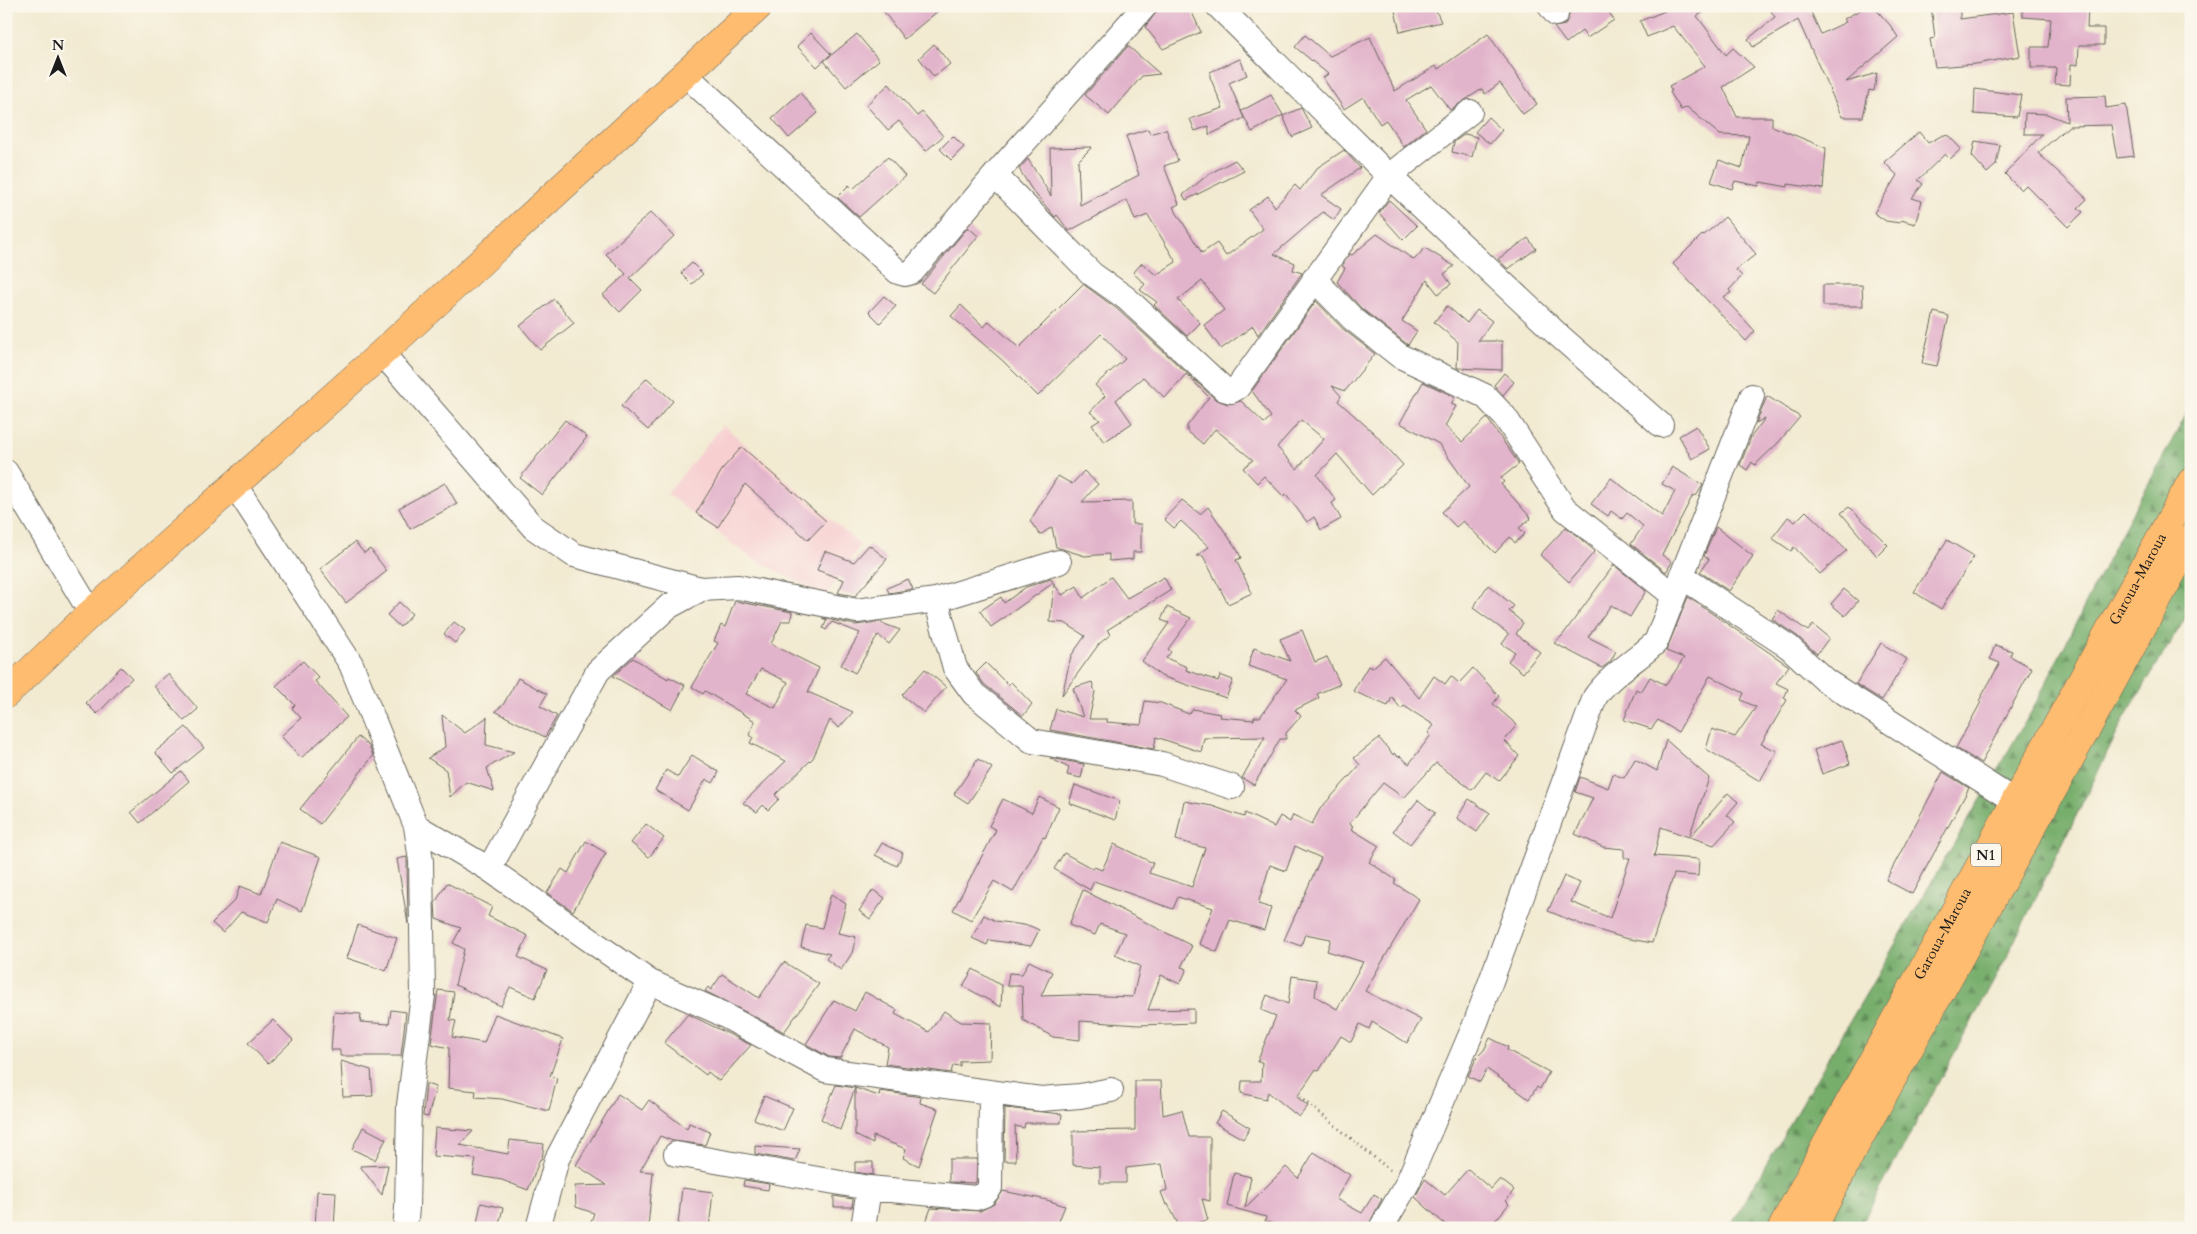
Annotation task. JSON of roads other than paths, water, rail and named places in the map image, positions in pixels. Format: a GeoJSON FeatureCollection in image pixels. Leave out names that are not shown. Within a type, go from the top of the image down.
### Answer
{"type":"FeatureCollection","features":[{"type":"Feature","properties":{"kind":"main road"},"geometry":{"type":"LineString","coordinates":[[6,694],[91,613],[382,353],[759,6]]}},
{"type":"Feature","properties":{"kind":"main road","name":"Garoua-Maroua"},"geometry":{"type":"LineString","coordinates":[[1782,1228],[2191,482]]}},
{"type":"Feature","properties":{"kind":"main road","name":"Garoua-Maroua"},"geometry":{"type":"LineString","coordinates":[[1813,1228],[1850,1155],[2092,721],[2191,538]]}},
{"type":"Feature","properties":{"kind":"street"},"geometry":{"type":"LineString","coordinates":[[686,75],[898,272],[905,274],[912,272],[1145,6]]}},
{"type":"Feature","properties":{"kind":"street"},"geometry":{"type":"LineString","coordinates":[[1224,8],[1389,176],[1550,327],[1661,425]]}},
{"type":"Feature","properties":{"kind":"street"},"geometry":{"type":"LineString","coordinates":[[995,175],[1092,274],[1126,298],[1224,388],[1231,391],[1238,386],[1389,176],[1470,112]]}},
{"type":"Feature","properties":{"kind":"street"},"geometry":{"type":"LineString","coordinates":[[1314,279],[1353,318],[1400,356],[1485,396],[1505,417],[1565,509],[1677,586],[1789,647],[1826,681],[2016,802]]}},
{"type":"Feature","properties":{"kind":"street"},"geometry":{"type":"LineString","coordinates":[[382,353],[533,527],[574,555],[701,589],[738,587],[857,611],[936,600],[1059,562]]}},
{"type":"Feature","properties":{"kind":"street"},"geometry":{"type":"LineString","coordinates":[[1381,1228],[1407,1184],[1476,1022],[1595,696],[1605,681],[1640,657],[1656,642],[1752,396]]}},
{"type":"Feature","properties":{"kind":"street"},"geometry":{"type":"LineString","coordinates":[[6,472],[91,613]]}},
{"type":"Feature","properties":{"kind":"street"},"geometry":{"type":"LineString","coordinates":[[234,484],[351,664],[416,826],[422,861],[423,994],[409,1105],[405,1228]]}},
{"type":"Feature","properties":{"kind":"street"},"geometry":{"type":"LineString","coordinates":[[489,868],[598,671],[668,608],[701,589]]}},
{"type":"Feature","properties":{"kind":"street"},"geometry":{"type":"LineString","coordinates":[[936,600],[954,668],[974,694],[1032,741],[1162,764],[1232,787]]}},
{"type":"Feature","properties":{"kind":"street"},"geometry":{"type":"LineString","coordinates":[[416,826],[489,868],[650,982],[716,1011],[825,1070],[1041,1099],[1080,1096],[1111,1090]]}},
{"type":"Feature","properties":{"kind":"street"},"geometry":{"type":"LineString","coordinates":[[538,1228],[557,1160],[650,982]]}},
{"type":"Feature","properties":{"kind":"street"},"geometry":{"type":"LineString","coordinates":[[676,1154],[870,1188],[976,1198],[984,1195],[990,1188],[991,1093]]}},
{"type":"Feature","properties":{"kind":"street"},"geometry":{"type":"LineString","coordinates":[[863,1228],[870,1188]]}}]}
